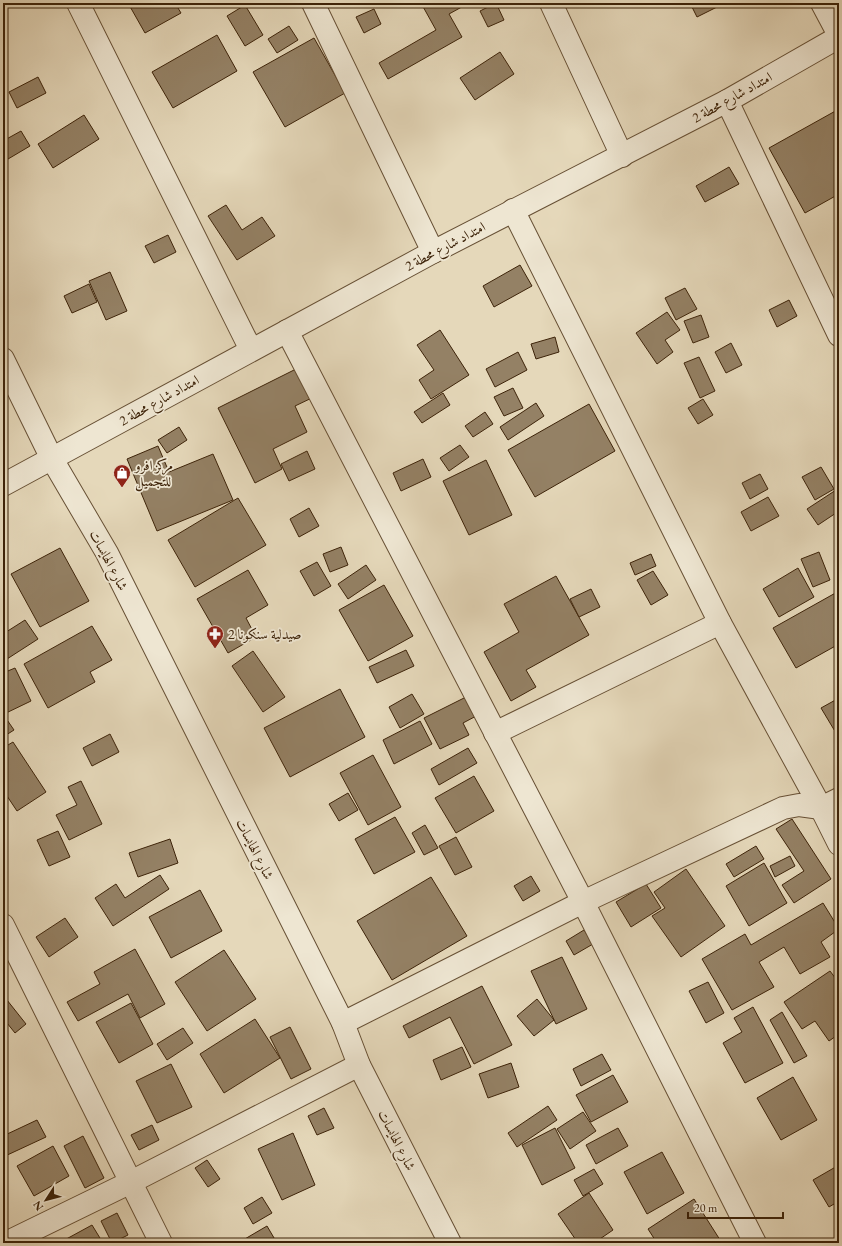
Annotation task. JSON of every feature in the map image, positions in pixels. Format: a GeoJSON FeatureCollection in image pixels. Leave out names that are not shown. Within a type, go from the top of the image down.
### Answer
{"type":"FeatureCollection","features":[{"type":"Feature","properties":{"kind":"street"},"geometry":{"type":"LineString","coordinates":[[78,3],[251,350]]}},
{"type":"Feature","properties":{"kind":"street"},"geometry":{"type":"LineString","coordinates":[[313,3],[433,252]]}},
{"type":"Feature","properties":{"kind":"street"},"geometry":{"type":"LineString","coordinates":[[551,3],[622,156]]}},
{"type":"Feature","properties":{"kind":"street"},"geometry":{"type":"LineString","coordinates":[[822,3],[839,36]]}},
{"type":"Feature","properties":{"kind":"street","name":"امتداد شارع محطة 2"},"geometry":{"type":"LineString","coordinates":[[3,484],[52,459],[433,252],[727,101],[839,36]]}},
{"type":"Feature","properties":{"kind":"street"},"geometry":{"type":"LineString","coordinates":[[727,101],[839,335]]}},
{"type":"Feature","properties":{"kind":"street"},"geometry":{"type":"LineString","coordinates":[[513,210],[720,623],[830,803],[839,844]]}},
{"type":"Feature","properties":{"kind":"street"},"geometry":{"type":"LineString","coordinates":[[287,331],[583,902],[755,1243]]}},
{"type":"Feature","properties":{"kind":"street","name":"شارع الهايسات"},"geometry":{"type":"LineString","coordinates":[[3,359],[52,459],[107,553],[343,1023],[359,1065],[450,1243]]}},
{"type":"Feature","properties":{"kind":"street"},"geometry":{"type":"LineString","coordinates":[[495,733],[720,623]]}},
{"type":"Feature","properties":{"kind":"street"},"geometry":{"type":"LineString","coordinates":[[343,1023],[583,902],[783,808],[799,805],[830,803]]}},
{"type":"Feature","properties":{"kind":"street"},"geometry":{"type":"LineString","coordinates":[[3,925],[161,1243]]}},
{"type":"Feature","properties":{"kind":"street"},"geometry":{"type":"LineString","coordinates":[[6,1243],[131,1182],[359,1065]]}},
{"type":"Feature","properties":{"kind":"building"},"geometry":{"type":"Polygon","coordinates":[[[128,3],[175,3],[181,13],[145,33],[128,3]]]}},
{"type":"Feature","properties":{"kind":"building"},"geometry":{"type":"Polygon","coordinates":[[[421,3],[469,3],[449,14],[462,37],[388,79],[379,63],[436,30],[421,3]]]}},
{"type":"Feature","properties":{"kind":"building"},"geometry":{"type":"Polygon","coordinates":[[[496,3],[504,20],[488,27],[480,11],[496,3]]]}},
{"type":"Feature","properties":{"kind":"building"},"geometry":{"type":"Polygon","coordinates":[[[523,3],[536,3],[525,7],[523,3]]]}},
{"type":"Feature","properties":{"kind":"building"},"geometry":{"type":"Polygon","coordinates":[[[690,3],[725,3],[697,17],[690,3]]]}},
{"type":"Feature","properties":{"kind":"building"},"geometry":{"type":"Polygon","coordinates":[[[245,5],[263,35],[245,46],[227,16],[245,5]]]}},
{"type":"Feature","properties":{"kind":"building"},"geometry":{"type":"Polygon","coordinates":[[[374,9],[381,24],[364,33],[356,17],[374,9]]]}},
{"type":"Feature","properties":{"kind":"building"},"geometry":{"type":"Polygon","coordinates":[[[289,26],[298,40],[277,53],[268,39],[289,26]]]}},
{"type":"Feature","properties":{"kind":"building"},"geometry":{"type":"Polygon","coordinates":[[[217,35],[237,71],[173,108],[152,72],[217,35]]]}},
{"type":"Feature","properties":{"kind":"building"},"geometry":{"type":"Polygon","coordinates":[[[314,38],[345,93],[285,127],[253,72],[314,38]]]}},
{"type":"Feature","properties":{"kind":"building"},"geometry":{"type":"Polygon","coordinates":[[[500,52],[514,74],[475,100],[460,78],[500,52]]]}},
{"type":"Feature","properties":{"kind":"building"},"geometry":{"type":"Polygon","coordinates":[[[38,77],[46,93],[17,108],[9,92],[38,77]]]}},
{"type":"Feature","properties":{"kind":"building"},"geometry":{"type":"Polygon","coordinates":[[[839,109],[839,194],[805,213],[769,148],[839,109]]]}},
{"type":"Feature","properties":{"kind":"building"},"geometry":{"type":"Polygon","coordinates":[[[84,115],[99,139],[53,168],[38,144],[84,115]]]}},
{"type":"Feature","properties":{"kind":"building"},"geometry":{"type":"Polygon","coordinates":[[[21,131],[30,146],[3,162],[3,141],[21,131]]]}},
{"type":"Feature","properties":{"kind":"building"},"geometry":{"type":"Polygon","coordinates":[[[729,167],[739,184],[705,202],[696,186],[729,167]]]}},
{"type":"Feature","properties":{"kind":"building"},"geometry":{"type":"Polygon","coordinates":[[[226,205],[242,230],[262,217],[275,236],[237,260],[208,216],[226,205]]]}},
{"type":"Feature","properties":{"kind":"building"},"geometry":{"type":"Polygon","coordinates":[[[168,235],[176,252],[154,263],[145,246],[168,235]]]}},
{"type":"Feature","properties":{"kind":"building"},"geometry":{"type":"Polygon","coordinates":[[[520,265],[532,286],[494,307],[483,286],[520,265]]]}},
{"type":"Feature","properties":{"kind":"building"},"geometry":{"type":"Polygon","coordinates":[[[110,272],[127,311],[106,320],[89,281],[110,272]]]}},
{"type":"Feature","properties":{"kind":"building"},"geometry":{"type":"Polygon","coordinates":[[[89,284],[97,302],[72,313],[64,296],[89,284]]]}},
{"type":"Feature","properties":{"kind":"building"},"geometry":{"type":"Polygon","coordinates":[[[685,288],[697,309],[676,320],[665,298],[685,288]]]}},
{"type":"Feature","properties":{"kind":"building"},"geometry":{"type":"Polygon","coordinates":[[[789,300],[797,316],[777,327],[769,310],[789,300]]]}},
{"type":"Feature","properties":{"kind":"building"},"geometry":{"type":"Polygon","coordinates":[[[667,312],[680,330],[665,340],[673,352],[657,364],[636,333],[667,312]]]}},
{"type":"Feature","properties":{"kind":"building"},"geometry":{"type":"Polygon","coordinates":[[[701,315],[709,337],[693,343],[684,321],[701,315]]]}},
{"type":"Feature","properties":{"kind":"building"},"geometry":{"type":"Polygon","coordinates":[[[440,330],[469,375],[431,399],[419,380],[434,370],[417,345],[440,330]]]}},
{"type":"Feature","properties":{"kind":"building"},"geometry":{"type":"Polygon","coordinates":[[[555,337],[559,352],[536,359],[531,344],[555,337]]]}},
{"type":"Feature","properties":{"kind":"building"},"geometry":{"type":"Polygon","coordinates":[[[731,343],[742,365],[726,373],[715,352],[731,343]]]}},
{"type":"Feature","properties":{"kind":"building"},"geometry":{"type":"Polygon","coordinates":[[[518,352],[527,370],[495,387],[486,369],[518,352]]]}},
{"type":"Feature","properties":{"kind":"building"},"geometry":{"type":"Polygon","coordinates":[[[699,357],[715,391],[700,398],[684,363],[699,357]]]}},
{"type":"Feature","properties":{"kind":"building"},"geometry":{"type":"Polygon","coordinates":[[[304,365],[318,395],[295,406],[307,432],[273,449],[282,469],[255,483],[218,408],[304,365]]]}},
{"type":"Feature","properties":{"kind":"building"},"geometry":{"type":"Polygon","coordinates":[[[513,388],[523,408],[504,416],[494,397],[513,388]]]}},
{"type":"Feature","properties":{"kind":"building"},"geometry":{"type":"Polygon","coordinates":[[[443,393],[450,405],[422,423],[414,412],[443,393]]]}},
{"type":"Feature","properties":{"kind":"building"},"geometry":{"type":"Polygon","coordinates":[[[703,399],[713,415],[698,424],[688,408],[703,399]]]}},
{"type":"Feature","properties":{"kind":"building"},"geometry":{"type":"Polygon","coordinates":[[[536,403],[544,416],[508,440],[500,427],[536,403]]]}},
{"type":"Feature","properties":{"kind":"building"},"geometry":{"type":"Polygon","coordinates":[[[589,404],[615,451],[535,497],[508,450],[589,404]]]}},
{"type":"Feature","properties":{"kind":"building"},"geometry":{"type":"Polygon","coordinates":[[[485,412],[493,424],[473,437],[465,426],[485,412]]]}},
{"type":"Feature","properties":{"kind":"building"},"geometry":{"type":"Polygon","coordinates":[[[179,427],[187,440],[167,453],[158,440],[179,427]]]}},
{"type":"Feature","properties":{"kind":"building"},"geometry":{"type":"Polygon","coordinates":[[[460,445],[469,457],[449,471],[440,458],[460,445]]]}},
{"type":"Feature","properties":{"kind":"building"},"geometry":{"type":"Polygon","coordinates":[[[158,446],[169,472],[213,454],[233,500],[157,531],[127,459],[158,446]]]}},
{"type":"Feature","properties":{"kind":"building"},"geometry":{"type":"Polygon","coordinates":[[[307,451],[315,469],[289,481],[281,464],[307,451]]]}},
{"type":"Feature","properties":{"kind":"building"},"geometry":{"type":"Polygon","coordinates":[[[423,459],[431,477],[401,491],[393,473],[423,459]]]}},
{"type":"Feature","properties":{"kind":"building"},"geometry":{"type":"Polygon","coordinates":[[[486,460],[512,515],[469,535],[443,481],[486,460]]]}},
{"type":"Feature","properties":{"kind":"building"},"geometry":{"type":"Polygon","coordinates":[[[821,467],[834,489],[815,500],[802,477],[821,467]]]}},
{"type":"Feature","properties":{"kind":"building"},"geometry":{"type":"Polygon","coordinates":[[[760,474],[768,489],[750,499],[742,483],[760,474]]]}},
{"type":"Feature","properties":{"kind":"building"},"geometry":{"type":"Polygon","coordinates":[[[836,490],[839,494],[839,511],[818,525],[807,509],[836,490]]]}},
{"type":"Feature","properties":{"kind":"building"},"geometry":{"type":"Polygon","coordinates":[[[768,497],[779,516],[751,531],[741,512],[768,497]]]}},
{"type":"Feature","properties":{"kind":"building"},"geometry":{"type":"Polygon","coordinates":[[[238,498],[266,545],[195,587],[168,540],[238,498]]]}},
{"type":"Feature","properties":{"kind":"building"},"geometry":{"type":"Polygon","coordinates":[[[309,508],[319,526],[299,537],[290,519],[309,508]]]}},
{"type":"Feature","properties":{"kind":"building"},"geometry":{"type":"Polygon","coordinates":[[[341,547],[348,565],[330,572],[323,554],[341,547]]]}},
{"type":"Feature","properties":{"kind":"building"},"geometry":{"type":"Polygon","coordinates":[[[60,548],[89,601],[40,627],[11,574],[60,548]]]}},
{"type":"Feature","properties":{"kind":"building"},"geometry":{"type":"Polygon","coordinates":[[[819,552],[830,580],[813,587],[801,559],[819,552]]]}},
{"type":"Feature","properties":{"kind":"building"},"geometry":{"type":"Polygon","coordinates":[[[651,554],[656,566],[635,575],[630,563],[651,554]]]}},
{"type":"Feature","properties":{"kind":"building"},"geometry":{"type":"Polygon","coordinates":[[[317,562],[331,586],[314,596],[300,571],[317,562]]]}},
{"type":"Feature","properties":{"kind":"building"},"geometry":{"type":"Polygon","coordinates":[[[366,565],[376,580],[348,599],[338,584],[366,565]]]}},
{"type":"Feature","properties":{"kind":"building"},"geometry":{"type":"Polygon","coordinates":[[[798,568],[814,597],[779,617],[763,589],[798,568]]]}},
{"type":"Feature","properties":{"kind":"building"},"geometry":{"type":"Polygon","coordinates":[[[248,570],[268,605],[246,618],[256,637],[228,653],[197,599],[248,570]]]}},
{"type":"Feature","properties":{"kind":"building"},"geometry":{"type":"Polygon","coordinates":[[[653,571],[668,595],[651,605],[637,580],[653,571]]]}},
{"type":"Feature","properties":{"kind":"building"},"geometry":{"type":"Polygon","coordinates":[[[556,576],[589,635],[526,670],[536,687],[511,701],[484,652],[519,632],[504,604],[556,576]]]}},
{"type":"Feature","properties":{"kind":"building"},"geometry":{"type":"Polygon","coordinates":[[[384,585],[413,636],[368,661],[339,610],[384,585]]]}},
{"type":"Feature","properties":{"kind":"building"},"geometry":{"type":"Polygon","coordinates":[[[591,589],[600,607],[579,617],[570,599],[591,589]]]}},
{"type":"Feature","properties":{"kind":"building"},"geometry":{"type":"Polygon","coordinates":[[[839,591],[839,644],[796,668],[773,628],[839,591]]]}},
{"type":"Feature","properties":{"kind":"building"},"geometry":{"type":"Polygon","coordinates":[[[25,620],[38,639],[7,659],[3,653],[3,634],[25,620]]]}},
{"type":"Feature","properties":{"kind":"building"},"geometry":{"type":"Polygon","coordinates":[[[92,626],[112,660],[90,672],[95,682],[48,708],[24,664],[92,626]]]}},
{"type":"Feature","properties":{"kind":"building"},"geometry":{"type":"Polygon","coordinates":[[[406,650],[414,666],[377,683],[369,667],[406,650]]]}},
{"type":"Feature","properties":{"kind":"building"},"geometry":{"type":"Polygon","coordinates":[[[253,651],[285,697],[263,712],[232,666],[253,651]]]}},
{"type":"Feature","properties":{"kind":"building"},"geometry":{"type":"Polygon","coordinates":[[[15,668],[31,701],[4,714],[3,673],[15,668]]]}},
{"type":"Feature","properties":{"kind":"building"},"geometry":{"type":"Polygon","coordinates":[[[340,689],[365,737],[290,777],[264,728],[340,689]]]}},
{"type":"Feature","properties":{"kind":"building"},"geometry":{"type":"Polygon","coordinates":[[[412,694],[424,714],[400,728],[389,707],[412,694]]]}},
{"type":"Feature","properties":{"kind":"building"},"geometry":{"type":"Polygon","coordinates":[[[470,695],[480,714],[463,723],[469,735],[440,749],[424,718],[470,695]]]}},
{"type":"Feature","properties":{"kind":"building"},"geometry":{"type":"Polygon","coordinates":[[[839,698],[839,738],[821,708],[839,698]]]}},
{"type":"Feature","properties":{"kind":"building"},"geometry":{"type":"Polygon","coordinates":[[[3,714],[14,730],[3,737],[3,714]]]}},
{"type":"Feature","properties":{"kind":"building"},"geometry":{"type":"Polygon","coordinates":[[[420,721],[432,744],[394,764],[383,740],[420,721]]]}},
{"type":"Feature","properties":{"kind":"building"},"geometry":{"type":"Polygon","coordinates":[[[110,734],[119,752],[92,766],[83,748],[110,734]]]}},
{"type":"Feature","properties":{"kind":"building"},"geometry":{"type":"Polygon","coordinates":[[[13,742],[46,792],[17,811],[3,790],[3,748],[13,742]]]}},
{"type":"Feature","properties":{"kind":"building"},"geometry":{"type":"Polygon","coordinates":[[[468,748],[477,763],[439,785],[431,769],[468,748]]]}},
{"type":"Feature","properties":{"kind":"building"},"geometry":{"type":"Polygon","coordinates":[[[373,755],[401,807],[368,825],[340,773],[373,755]]]}},
{"type":"Feature","properties":{"kind":"building"},"geometry":{"type":"Polygon","coordinates":[[[474,776],[494,811],[456,833],[435,798],[474,776]]]}},
{"type":"Feature","properties":{"kind":"building"},"geometry":{"type":"Polygon","coordinates":[[[81,781],[102,824],[69,840],[56,815],[77,805],[68,787],[81,781]]]}},
{"type":"Feature","properties":{"kind":"building"},"geometry":{"type":"Polygon","coordinates":[[[348,793],[358,810],[339,821],[329,804],[348,793]]]}},
{"type":"Feature","properties":{"kind":"building"},"geometry":{"type":"Polygon","coordinates":[[[395,817],[415,852],[374,874],[355,839],[395,817]]]}},
{"type":"Feature","properties":{"kind":"building"},"geometry":{"type":"Polygon","coordinates":[[[792,819],[831,879],[794,903],[782,885],[804,871],[776,829],[792,819]]]}},
{"type":"Feature","properties":{"kind":"building"},"geometry":{"type":"Polygon","coordinates":[[[425,825],[438,848],[424,855],[412,833],[425,825]]]}},
{"type":"Feature","properties":{"kind":"building"},"geometry":{"type":"Polygon","coordinates":[[[58,831],[70,857],[49,866],[37,840],[58,831]]]}},
{"type":"Feature","properties":{"kind":"building"},"geometry":{"type":"Polygon","coordinates":[[[456,837],[472,867],[455,875],[439,846],[456,837]]]}},
{"type":"Feature","properties":{"kind":"building"},"geometry":{"type":"Polygon","coordinates":[[[170,839],[178,863],[138,877],[129,853],[170,839]]]}},
{"type":"Feature","properties":{"kind":"building"},"geometry":{"type":"Polygon","coordinates":[[[756,846],[764,859],[734,877],[726,864],[756,846]]]}},
{"type":"Feature","properties":{"kind":"building"},"geometry":{"type":"Polygon","coordinates":[[[790,856],[795,866],[775,877],[770,866],[790,856]]]}},
{"type":"Feature","properties":{"kind":"building"},"geometry":{"type":"Polygon","coordinates":[[[764,863],[787,903],[749,926],[726,886],[764,863]]]}},
{"type":"Feature","properties":{"kind":"building"},"geometry":{"type":"Polygon","coordinates":[[[686,869],[725,926],[681,957],[652,916],[665,908],[654,892],[686,869]]]}},
{"type":"Feature","properties":{"kind":"building"},"geometry":{"type":"Polygon","coordinates":[[[160,875],[169,889],[113,926],[95,898],[116,884],[125,898],[160,875]]]}},
{"type":"Feature","properties":{"kind":"building"},"geometry":{"type":"Polygon","coordinates":[[[531,876],[540,891],[523,901],[514,886],[531,876]]]}},
{"type":"Feature","properties":{"kind":"building"},"geometry":{"type":"Polygon","coordinates":[[[431,877],[467,936],[392,980],[357,921],[431,877]]]}},
{"type":"Feature","properties":{"kind":"building"},"geometry":{"type":"Polygon","coordinates":[[[646,884],[661,908],[631,927],[616,902],[646,884]]]}},
{"type":"Feature","properties":{"kind":"building"},"geometry":{"type":"Polygon","coordinates":[[[200,890],[222,931],[171,958],[149,917],[200,890]]]}},
{"type":"Feature","properties":{"kind":"building"},"geometry":{"type":"Polygon","coordinates":[[[823,903],[839,929],[821,942],[830,957],[800,974],[784,947],[759,962],[774,987],[732,1010],[702,959],[745,934],[751,945],[823,903]]]}},
{"type":"Feature","properties":{"kind":"building"},"geometry":{"type":"Polygon","coordinates":[[[65,918],[78,937],[49,957],[36,937],[65,918]]]}},
{"type":"Feature","properties":{"kind":"building"},"geometry":{"type":"Polygon","coordinates":[[[584,930],[593,944],[574,955],[566,941],[584,930]]]}},
{"type":"Feature","properties":{"kind":"building"},"geometry":{"type":"Polygon","coordinates":[[[135,949],[165,1004],[140,1018],[128,994],[78,1021],[67,1002],[100,984],[94,972],[135,949]]]}},
{"type":"Feature","properties":{"kind":"building"},"geometry":{"type":"Polygon","coordinates":[[[224,950],[256,999],[207,1031],[175,982],[224,950]]]}},
{"type":"Feature","properties":{"kind":"building"},"geometry":{"type":"Polygon","coordinates":[[[562,957],[587,1009],[556,1024],[531,971],[562,957]]]}},
{"type":"Feature","properties":{"kind":"building"},"geometry":{"type":"Polygon","coordinates":[[[830,971],[839,983],[839,1034],[829,1041],[815,1021],[802,1029],[784,1002],[830,971]]]}},
{"type":"Feature","properties":{"kind":"building"},"geometry":{"type":"Polygon","coordinates":[[[708,982],[724,1013],[706,1023],[689,991],[708,982]]]}},
{"type":"Feature","properties":{"kind":"building"},"geometry":{"type":"Polygon","coordinates":[[[482,986],[512,1045],[474,1064],[450,1017],[409,1038],[403,1026],[482,986]]]}},
{"type":"Feature","properties":{"kind":"building"},"geometry":{"type":"Polygon","coordinates":[[[3,995],[26,1024],[15,1033],[3,1018],[3,995]]]}},
{"type":"Feature","properties":{"kind":"building"},"geometry":{"type":"Polygon","coordinates":[[[537,999],[554,1020],[534,1036],[517,1016],[537,999]]]}},
{"type":"Feature","properties":{"kind":"building"},"geometry":{"type":"Polygon","coordinates":[[[131,1003],[153,1044],[119,1063],[96,1022],[131,1003]]]}},
{"type":"Feature","properties":{"kind":"building"},"geometry":{"type":"Polygon","coordinates":[[[753,1007],[783,1063],[745,1083],[723,1043],[742,1032],[734,1018],[753,1007]]]}},
{"type":"Feature","properties":{"kind":"building"},"geometry":{"type":"Polygon","coordinates":[[[782,1012],[807,1056],[794,1063],[770,1020],[782,1012]]]}},
{"type":"Feature","properties":{"kind":"building"},"geometry":{"type":"Polygon","coordinates":[[[255,1019],[280,1058],[224,1093],[200,1054],[255,1019]]]}},
{"type":"Feature","properties":{"kind":"building"},"geometry":{"type":"Polygon","coordinates":[[[290,1027],[311,1069],[291,1079],[270,1037],[290,1027]]]}},
{"type":"Feature","properties":{"kind":"building"},"geometry":{"type":"Polygon","coordinates":[[[183,1028],[193,1043],[167,1060],[157,1044],[183,1028]]]}},
{"type":"Feature","properties":{"kind":"building"},"geometry":{"type":"Polygon","coordinates":[[[462,1047],[471,1067],[441,1080],[433,1060],[462,1047]]]}},
{"type":"Feature","properties":{"kind":"building"},"geometry":{"type":"Polygon","coordinates":[[[602,1054],[611,1070],[581,1086],[573,1069],[602,1054]]]}},
{"type":"Feature","properties":{"kind":"building"},"geometry":{"type":"Polygon","coordinates":[[[511,1063],[519,1087],[488,1098],[479,1074],[511,1063]]]}},
{"type":"Feature","properties":{"kind":"building"},"geometry":{"type":"Polygon","coordinates":[[[171,1064],[192,1107],[157,1123],[136,1081],[171,1064]]]}},
{"type":"Feature","properties":{"kind":"building"},"geometry":{"type":"Polygon","coordinates":[[[613,1075],[628,1102],[591,1122],[576,1095],[613,1075]]]}},
{"type":"Feature","properties":{"kind":"building"},"geometry":{"type":"Polygon","coordinates":[[[793,1077],[817,1120],[781,1140],[757,1098],[793,1077]]]}},
{"type":"Feature","properties":{"kind":"building"},"geometry":{"type":"Polygon","coordinates":[[[548,1106],[557,1120],[517,1147],[508,1133],[548,1106]]]}},
{"type":"Feature","properties":{"kind":"building"},"geometry":{"type":"Polygon","coordinates":[[[324,1108],[334,1128],[317,1135],[308,1116],[324,1108]]]}},
{"type":"Feature","properties":{"kind":"building"},"geometry":{"type":"Polygon","coordinates":[[[583,1112],[596,1131],[570,1149],[557,1129],[583,1112]]]}},
{"type":"Feature","properties":{"kind":"building"},"geometry":{"type":"Polygon","coordinates":[[[37,1120],[46,1137],[3,1157],[3,1136],[37,1120]]]}},
{"type":"Feature","properties":{"kind":"building"},"geometry":{"type":"Polygon","coordinates":[[[152,1125],[159,1140],[139,1150],[131,1135],[152,1125]]]}},
{"type":"Feature","properties":{"kind":"building"},"geometry":{"type":"Polygon","coordinates":[[[555,1128],[575,1168],[542,1185],[522,1145],[555,1128]]]}},
{"type":"Feature","properties":{"kind":"building"},"geometry":{"type":"Polygon","coordinates":[[[618,1128],[628,1146],[596,1164],[586,1145],[618,1128]]]}},
{"type":"Feature","properties":{"kind":"building"},"geometry":{"type":"Polygon","coordinates":[[[293,1133],[315,1185],[282,1200],[258,1149],[293,1133]]]}},
{"type":"Feature","properties":{"kind":"building"},"geometry":{"type":"Polygon","coordinates":[[[83,1136],[104,1178],[85,1188],[64,1146],[83,1136]]]}},
{"type":"Feature","properties":{"kind":"building"},"geometry":{"type":"Polygon","coordinates":[[[53,1146],[69,1176],[34,1196],[17,1166],[53,1146]]]}},
{"type":"Feature","properties":{"kind":"building"},"geometry":{"type":"Polygon","coordinates":[[[662,1152],[684,1193],[647,1214],[624,1172],[662,1152]]]}},
{"type":"Feature","properties":{"kind":"building"},"geometry":{"type":"Polygon","coordinates":[[[207,1160],[220,1179],[208,1187],[195,1168],[207,1160]]]}},
{"type":"Feature","properties":{"kind":"building"},"geometry":{"type":"Polygon","coordinates":[[[839,1165],[839,1201],[829,1207],[813,1180],[839,1165]]]}},
{"type":"Feature","properties":{"kind":"building"},"geometry":{"type":"Polygon","coordinates":[[[594,1169],[603,1184],[583,1196],[574,1180],[594,1169]]]}},
{"type":"Feature","properties":{"kind":"building"},"geometry":{"type":"Polygon","coordinates":[[[589,1193],[613,1230],[594,1243],[578,1243],[558,1214],[589,1193]]]}},
{"type":"Feature","properties":{"kind":"building"},"geometry":{"type":"Polygon","coordinates":[[[262,1197],[272,1213],[253,1224],[244,1208],[262,1197]]]}},
{"type":"Feature","properties":{"kind":"building"},"geometry":{"type":"Polygon","coordinates":[[[694,1199],[722,1243],[657,1243],[648,1229],[694,1199]]]}},
{"type":"Feature","properties":{"kind":"building"},"geometry":{"type":"Polygon","coordinates":[[[839,1202],[839,1216],[834,1204],[839,1202]]]}},
{"type":"Feature","properties":{"kind":"building"},"geometry":{"type":"Polygon","coordinates":[[[117,1213],[128,1235],[112,1243],[101,1221],[117,1213]]]}},
{"type":"Feature","properties":{"kind":"building"},"geometry":{"type":"Polygon","coordinates":[[[92,1225],[103,1243],[59,1243],[92,1225]]]}},
{"type":"Feature","properties":{"kind":"building"},"geometry":{"type":"Polygon","coordinates":[[[267,1226],[277,1243],[238,1243],[267,1226]]]}},
{"type":"Feature","properties":{"kind":"place","name":"مركز افرو للتجميل"},"geometry":{"type":"Point","coordinates":[122,488]}},
{"type":"Feature","properties":{"kind":"place","name":"صيدلية سنكونا 2"},"geometry":{"type":"Point","coordinates":[215,649]}}]}
